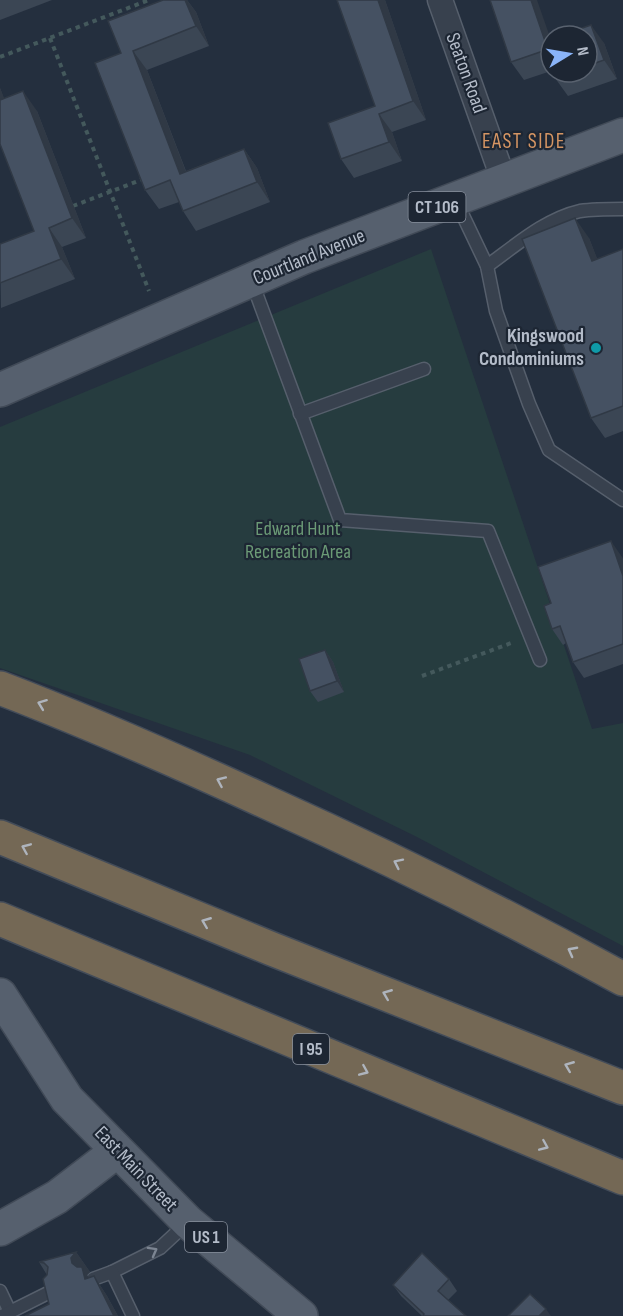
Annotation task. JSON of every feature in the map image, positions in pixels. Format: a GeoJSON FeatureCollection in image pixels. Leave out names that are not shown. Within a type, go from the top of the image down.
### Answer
{"type":"FeatureCollection","features":[{"type":"Feature","properties":{"kind":"highway"},"geometry":{"type":"LineString","coordinates":[[0,688],[131,741],[363,846],[507,917],[623,980]]}},
{"type":"Feature","properties":{"kind":"highway"},"geometry":{"type":"LineString","coordinates":[[0,837],[272,949],[623,1088]]}},
{"type":"Feature","properties":{"kind":"highway","name":"I 95"},"geometry":{"type":"LineString","coordinates":[[0,919],[623,1178]]}},
{"type":"Feature","properties":{"kind":"highway"},"geometry":{"type":"LineString","coordinates":[[0,935],[322,1053]]}},
{"type":"Feature","properties":{"kind":"main road","name":"Courtland Avenue"},"geometry":{"type":"LineString","coordinates":[[0,390],[304,257],[623,135]]}},
{"type":"Feature","properties":{"kind":"main road","name":"East Main Street"},"geometry":{"type":"LineString","coordinates":[[0,995],[67,1099],[188,1222],[301,1316]]}},
{"type":"Feature","properties":{"kind":"main road"},"geometry":{"type":"LineString","coordinates":[[0,1229],[57,1197],[117,1150]]}},
{"type":"Feature","properties":{"kind":"street","name":"Seaton Road"},"geometry":{"type":"LineString","coordinates":[[440,0],[504,181]]}},
{"type":"Feature","properties":{"kind":"lane"},"geometry":{"type":"LineString","coordinates":[[455,199],[487,266],[496,311],[529,404],[549,450],[623,500]]}},
{"type":"Feature","properties":{"kind":"lane"},"geometry":{"type":"LineString","coordinates":[[487,266],[536,231],[561,218],[587,210],[623,209]]}},
{"type":"Feature","properties":{"kind":"lane"},"geometry":{"type":"LineString","coordinates":[[251,281],[340,520],[488,531],[540,660]]}},
{"type":"Feature","properties":{"kind":"lane"},"geometry":{"type":"LineString","coordinates":[[300,414],[424,369]]}},
{"type":"Feature","properties":{"kind":"lane"},"geometry":{"type":"LineString","coordinates":[[93,1279],[160,1248],[188,1222]]}},
{"type":"Feature","properties":{"kind":"lane"},"geometry":{"type":"LineString","coordinates":[[112,1272],[133,1316]]}},
{"type":"Feature","properties":{"kind":"lane"},"geometry":{"type":"LineString","coordinates":[[0,1291],[6,1314],[54,1290]]}},
{"type":"Feature","properties":{"kind":"path"},"geometry":{"type":"LineString","coordinates":[[0,57],[149,0]]}},
{"type":"Feature","properties":{"kind":"path"},"geometry":{"type":"LineString","coordinates":[[50,38],[150,291]]}},
{"type":"Feature","properties":{"kind":"path"},"geometry":{"type":"LineString","coordinates":[[73,206],[147,178]]}},
{"type":"Feature","properties":{"kind":"path"},"geometry":{"type":"LineString","coordinates":[[422,676],[492,652],[530,636]]}},
{"type":"Feature","properties":{"kind":"green space","name":"Edward Hunt Recreation Area"},"geometry":{"type":"Polygon","coordinates":[[[431,249],[592,729],[623,723],[623,946],[417,837],[250,755],[0,668],[0,427],[431,249]]]}},
{"type":"Feature","properties":{"kind":"building"},"geometry":{"type":"Polygon","coordinates":[[[163,0],[185,0],[196,26],[133,51],[180,174],[244,149],[257,182],[183,211],[170,180],[145,190],[95,63],[121,53],[108,21],[163,0]]]}},
{"type":"Feature","properties":{"kind":"building"},"geometry":{"type":"Polygon","coordinates":[[[337,0],[378,0],[413,101],[379,114],[389,142],[341,159],[328,123],[375,106],[337,0]]]}},
{"type":"Feature","properties":{"kind":"building"},"geometry":{"type":"Polygon","coordinates":[[[490,0],[531,0],[539,24],[539,52],[511,62],[490,0]]]}},
{"type":"Feature","properties":{"kind":"building"},"geometry":{"type":"Polygon","coordinates":[[[599,47],[604,60],[599,62],[599,47]]]}},
{"type":"Feature","properties":{"kind":"building"},"geometry":{"type":"Polygon","coordinates":[[[23,91],[72,218],[49,228],[61,259],[0,283],[0,244],[34,231],[0,144],[0,100],[23,91]]]}},
{"type":"Feature","properties":{"kind":"building","name":"Kingswood Condominiums"},"geometry":{"type":"Polygon","coordinates":[[[575,218],[592,261],[623,249],[623,406],[591,418],[522,239],[575,218]]]}},
{"type":"Feature","properties":{"kind":"building"},"geometry":{"type":"Polygon","coordinates":[[[611,541],[623,576],[623,644],[573,662],[560,626],[552,629],[544,606],[551,603],[538,567],[611,541]]]}},
{"type":"Feature","properties":{"kind":"building"},"geometry":{"type":"Polygon","coordinates":[[[325,650],[337,681],[310,691],[299,659],[325,650]]]}},
{"type":"Feature","properties":{"kind":"building"},"geometry":{"type":"Polygon","coordinates":[[[76,1252],[71,1258],[72,1263],[77,1267],[82,1267],[85,1279],[94,1276],[114,1316],[25,1316],[49,1304],[43,1279],[47,1275],[48,1267],[39,1262],[76,1252]]]}},
{"type":"Feature","properties":{"kind":"building"},"geometry":{"type":"Polygon","coordinates":[[[422,1253],[449,1279],[438,1291],[466,1316],[423,1316],[424,1314],[393,1285],[422,1253]]]}},
{"type":"Feature","properties":{"kind":"building"},"geometry":{"type":"Polygon","coordinates":[[[530,1294],[546,1309],[539,1316],[508,1316],[530,1294]]]}},
{"type":"Feature","properties":{"kind":"place","name":"Kingswood Condominiums"},"geometry":{"type":"Point","coordinates":[596,348]}},
{"type":"Feature","properties":{"kind":"district","name":"EAST SIDE"},"geometry":{"type":"Point","coordinates":[524,141]}}]}
